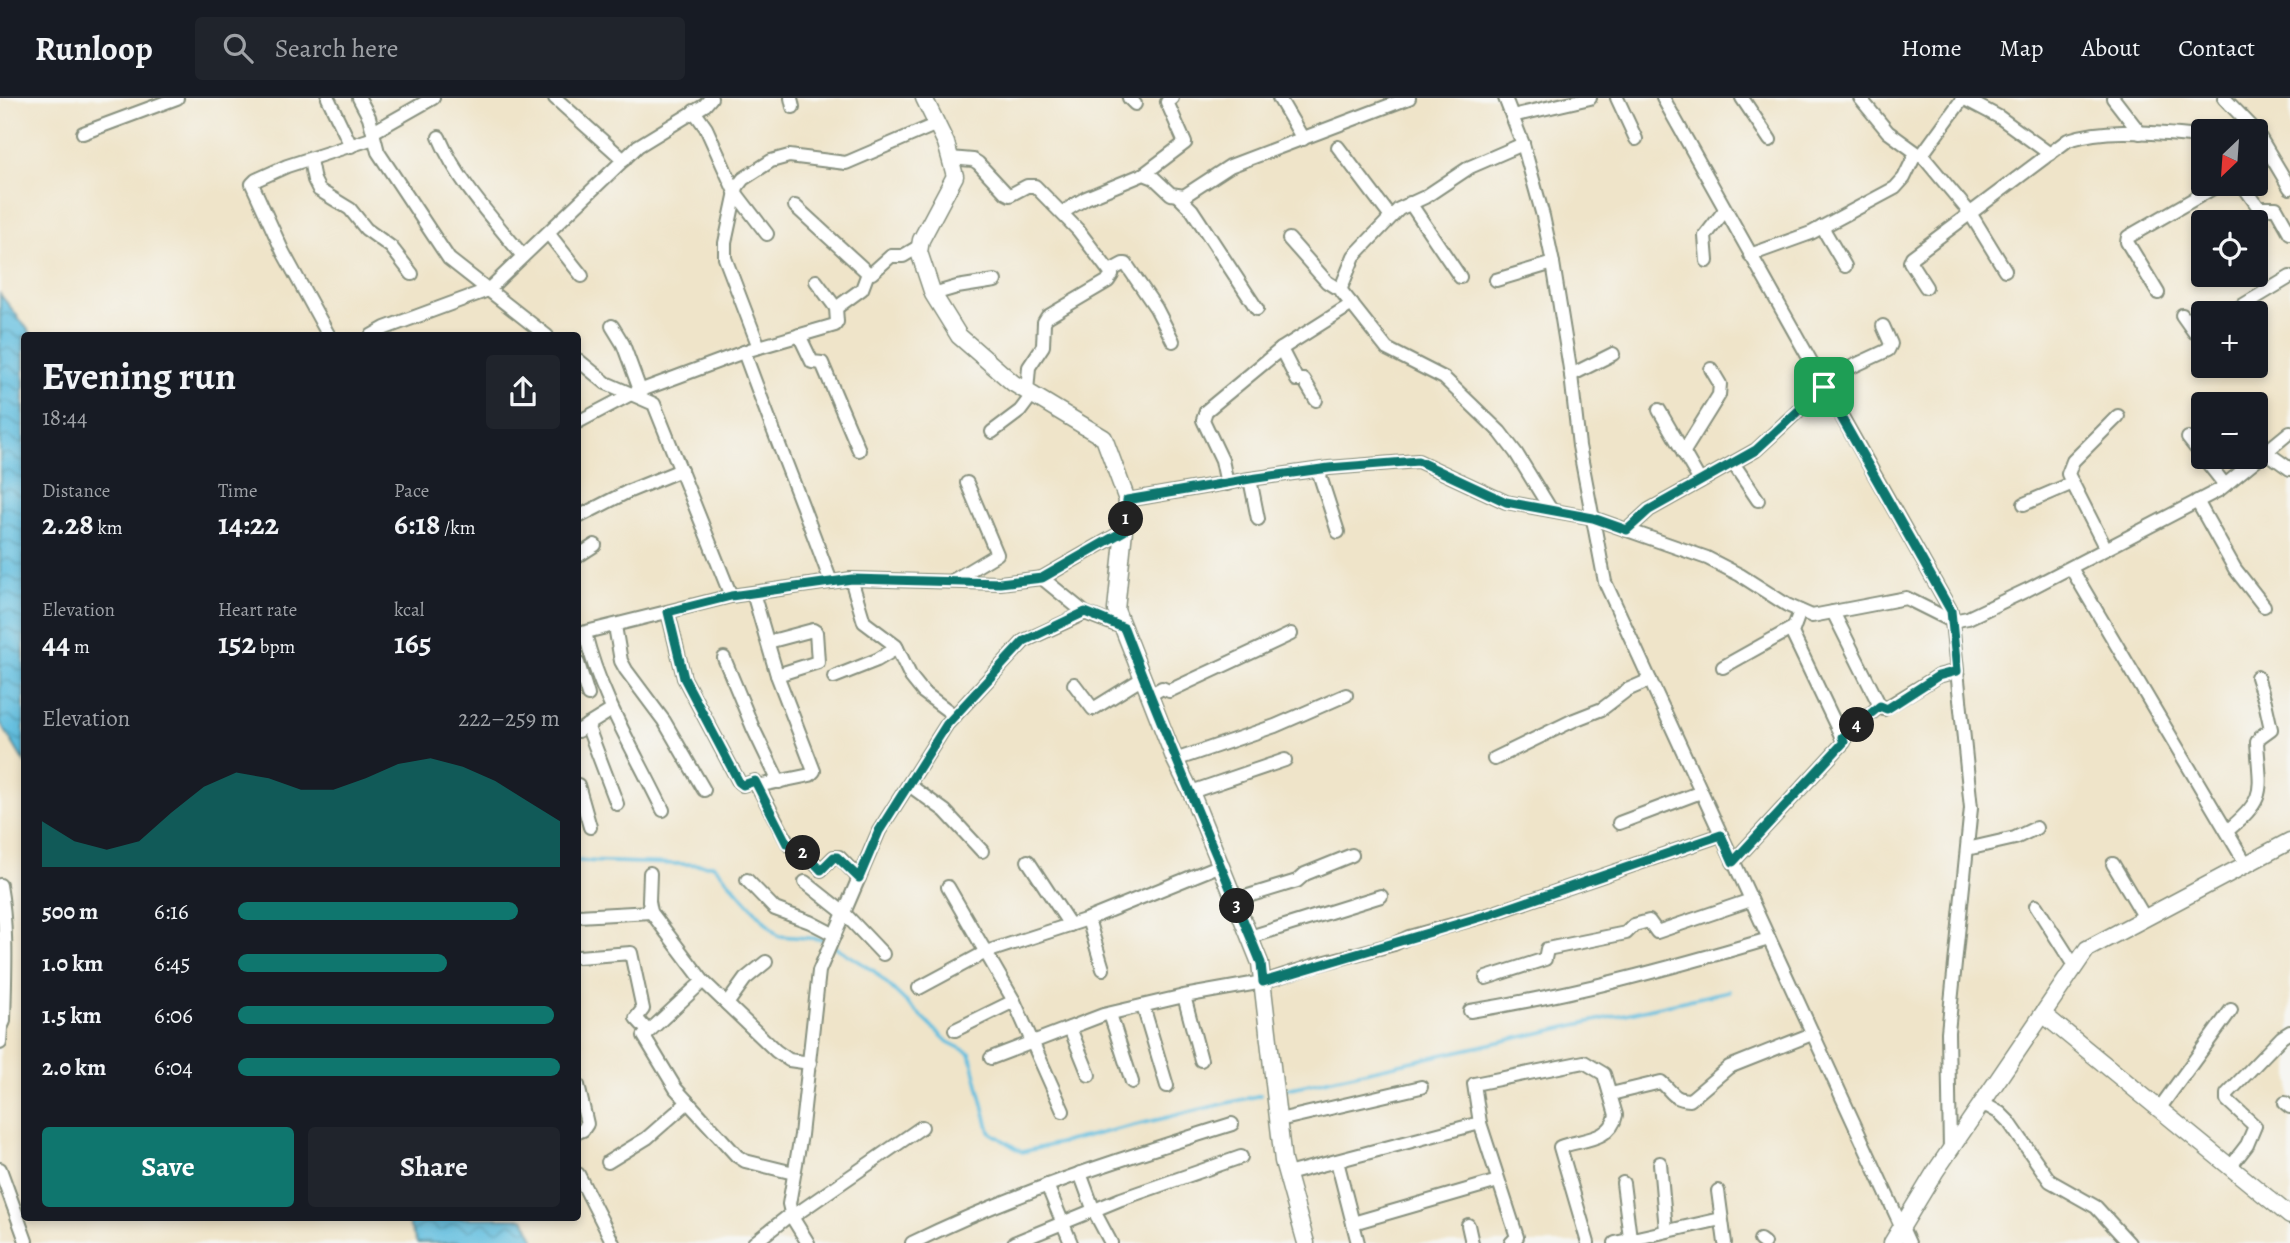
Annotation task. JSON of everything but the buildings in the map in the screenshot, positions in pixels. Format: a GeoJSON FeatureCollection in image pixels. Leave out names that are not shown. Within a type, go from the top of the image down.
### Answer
{"type":"FeatureCollection","features":[{"type":"Feature","properties":{"kind":"street"},"geometry":{"type":"LineString","coordinates":[[83,133],[141,104],[177,98]]}},
{"type":"Feature","properties":{"kind":"street"},"geometry":{"type":"LineString","coordinates":[[328,98],[351,146]]}},
{"type":"Feature","properties":{"kind":"street"},"geometry":{"type":"LineString","coordinates":[[359,98],[369,117],[377,152],[449,259],[542,332]]}},
{"type":"Feature","properties":{"kind":"street"},"geometry":{"type":"LineString","coordinates":[[327,332],[288,261],[252,184],[287,166],[351,146],[433,98]]}},
{"type":"Feature","properties":{"kind":"street"},"geometry":{"type":"LineString","coordinates":[[555,98],[624,160]]}},
{"type":"Feature","properties":{"kind":"street"},"geometry":{"type":"LineString","coordinates":[[378,332],[488,290],[638,146],[711,98]]}},
{"type":"Feature","properties":{"kind":"street"},"geometry":{"type":"LineString","coordinates":[[924,98],[937,124],[955,176],[919,251],[933,294],[958,336],[1013,383],[1104,438],[1127,500],[1116,610],[1175,760],[1191,792],[1261,963],[1287,1174],[1307,1243]]}},
{"type":"Feature","properties":{"kind":"street"},"geometry":{"type":"LineString","coordinates":[[1063,212],[1086,198],[1144,174],[1185,143],[1167,102],[1172,98]]}},
{"type":"Feature","properties":{"kind":"street"},"geometry":{"type":"LineString","coordinates":[[1279,98],[1303,139]]}},
{"type":"Feature","properties":{"kind":"street"},"geometry":{"type":"LineString","coordinates":[[1179,197],[1230,166],[1409,98]]}},
{"type":"Feature","properties":{"kind":"street"},"geometry":{"type":"LineString","coordinates":[[1505,98],[1523,144],[1553,263],[1579,446],[1605,582],[1905,1236]]}},
{"type":"Feature","properties":{"kind":"street"},"geometry":{"type":"LineString","coordinates":[[1512,116],[1590,98]]}},
{"type":"Feature","properties":{"kind":"street"},"geometry":{"type":"LineString","coordinates":[[1617,98],[1636,138]]}},
{"type":"Feature","properties":{"kind":"street"},"geometry":{"type":"LineString","coordinates":[[1663,98],[1951,611],[1971,808],[1948,1032],[1950,1151]]}},
{"type":"Feature","properties":{"kind":"street"},"geometry":{"type":"LineString","coordinates":[[1742,98],[1770,140]]}},
{"type":"Feature","properties":{"kind":"street"},"geometry":{"type":"LineString","coordinates":[[1860,98],[1877,121],[1919,154],[1970,213],[2005,270]]}},
{"type":"Feature","properties":{"kind":"street"},"geometry":{"type":"LineString","coordinates":[[1750,255],[1822,228],[1895,188],[1955,102],[1963,98],[1999,117],[2050,154]]}},
{"type":"Feature","properties":{"kind":"street"},"geometry":{"type":"LineString","coordinates":[[2113,98],[2140,133]]}},
{"type":"Feature","properties":{"kind":"street"},"geometry":{"type":"LineString","coordinates":[[2224,98],[2242,119]]}},
{"type":"Feature","properties":{"kind":"street"},"geometry":{"type":"LineString","coordinates":[[694,111],[706,128],[736,192],[767,234]]}},
{"type":"Feature","properties":{"kind":"street"},"geometry":{"type":"LineString","coordinates":[[759,347],[725,258],[725,243],[736,192],[743,179],[778,158],[803,157],[846,163],[937,124]]}},
{"type":"Feature","properties":{"kind":"street"},"geometry":{"type":"LineString","coordinates":[[1926,287],[1910,259],[2068,140],[2103,132],[2191,136]]}},
{"type":"Feature","properties":{"kind":"street"},"geometry":{"type":"LineString","coordinates":[[439,137],[450,163],[464,183],[523,257]]}},
{"type":"Feature","properties":{"kind":"street"},"geometry":{"type":"LineString","coordinates":[[1341,288],[1354,256],[1390,216],[1425,197],[1470,166],[1523,144]]}},
{"type":"Feature","properties":{"kind":"street"},"geometry":{"type":"LineString","coordinates":[[1338,147],[1390,216]]}},
{"type":"Feature","properties":{"kind":"street"},"geometry":{"type":"LineString","coordinates":[[2268,155],[2290,188]]}},
{"type":"Feature","properties":{"kind":"street"},"geometry":{"type":"LineString","coordinates":[[950,158],[978,163],[1010,195],[1027,186],[1035,186],[1063,212],[1110,271],[1112,278],[1047,317],[1044,322],[1043,346],[1028,367],[1030,393],[1020,411],[992,432]]}},
{"type":"Feature","properties":{"kind":"street"},"geometry":{"type":"LineString","coordinates":[[310,160],[319,190],[350,209],[366,229],[391,247],[412,274]]}},
{"type":"Feature","properties":{"kind":"street"},"geometry":{"type":"LineString","coordinates":[[1144,174],[1154,178],[1171,194],[1179,197],[1192,211],[1257,309]]}},
{"type":"Feature","properties":{"kind":"street"},"geometry":{"type":"LineString","coordinates":[[2158,293],[2127,242],[2128,237],[2199,196]]}},
{"type":"Feature","properties":{"kind":"street"},"geometry":{"type":"LineString","coordinates":[[2250,196],[2259,208],[2278,210],[2290,233]]}},
{"type":"Feature","properties":{"kind":"street"},"geometry":{"type":"LineString","coordinates":[[1410,203],[1460,277]]}},
{"type":"Feature","properties":{"kind":"street"},"geometry":{"type":"LineString","coordinates":[[795,206],[868,273]]}},
{"type":"Feature","properties":{"kind":"street"},"geometry":{"type":"LineString","coordinates":[[1707,261],[1705,236],[1725,209]]}},
{"type":"Feature","properties":{"kind":"street"},"geometry":{"type":"LineString","coordinates":[[1822,228],[1844,266]]}},
{"type":"Feature","properties":{"kind":"street"},"geometry":{"type":"LineString","coordinates":[[548,233],[582,276]]}},
{"type":"Feature","properties":{"kind":"street"},"geometry":{"type":"LineString","coordinates":[[1289,239],[1327,282],[1341,288],[1387,349],[1444,378],[1500,432],[1551,510]]}},
{"type":"Feature","properties":{"kind":"street"},"geometry":{"type":"LineString","coordinates":[[836,308],[862,289],[868,273],[891,257],[904,256],[920,246]]}},
{"type":"Feature","properties":{"kind":"street"},"geometry":{"type":"LineString","coordinates":[[1496,280],[1553,263]]}},
{"type":"Feature","properties":{"kind":"street"},"geometry":{"type":"LineString","coordinates":[[1110,271],[1126,264],[1163,320],[1173,341]]}},
{"type":"Feature","properties":{"kind":"street"},"geometry":{"type":"LineString","coordinates":[[2250,301],[2290,277]]}},
{"type":"Feature","properties":{"kind":"street"},"geometry":{"type":"LineString","coordinates":[[581,420],[635,392],[744,352],[835,325],[836,308],[816,281]]}},
{"type":"Feature","properties":{"kind":"street"},"geometry":{"type":"LineString","coordinates":[[933,294],[995,281]]}},
{"type":"Feature","properties":{"kind":"street"},"geometry":{"type":"LineString","coordinates":[[1227,484],[1222,460],[1203,416],[1206,411],[1280,349],[1352,304]]}},
{"type":"Feature","properties":{"kind":"street"},"geometry":{"type":"LineString","coordinates":[[2182,315],[2191,328]]}},
{"type":"Feature","properties":{"kind":"street"},"geometry":{"type":"LineString","coordinates":[[612,326],[622,345],[635,392]]}},
{"type":"Feature","properties":{"kind":"street"},"geometry":{"type":"LineString","coordinates":[[1627,530],[1649,510],[1764,443],[1822,384],[1888,350],[1891,344],[1883,326]]}},
{"type":"Feature","properties":{"kind":"street"},"geometry":{"type":"LineString","coordinates":[[799,335],[811,362],[822,363],[859,450]]}},
{"type":"Feature","properties":{"kind":"street"},"geometry":{"type":"LineString","coordinates":[[1280,349],[1297,380],[1303,379],[1316,400]]}},
{"type":"Feature","properties":{"kind":"street"},"geometry":{"type":"LineString","coordinates":[[744,352],[831,582]]}},
{"type":"Feature","properties":{"kind":"street"},"geometry":{"type":"LineString","coordinates":[[1571,375],[1613,354]]}},
{"type":"Feature","properties":{"kind":"street"},"geometry":{"type":"LineString","coordinates":[[581,362],[606,383],[635,392],[654,404],[731,596]]}},
{"type":"Feature","properties":{"kind":"street"},"geometry":{"type":"LineString","coordinates":[[1684,453],[1719,394],[1720,384],[1711,369]]}},
{"type":"Feature","properties":{"kind":"street"},"geometry":{"type":"LineString","coordinates":[[1659,410],[1700,481]]}},
{"type":"Feature","properties":{"kind":"street"},"geometry":{"type":"LineString","coordinates":[[2106,549],[2068,474],[2073,461],[2118,416]]}},
{"type":"Feature","properties":{"kind":"street"},"geometry":{"type":"LineString","coordinates":[[2268,450],[2290,432]]}},
{"type":"Feature","properties":{"kind":"street"},"geometry":{"type":"LineString","coordinates":[[2188,438],[2225,485]]}},
{"type":"Feature","properties":{"kind":"street"},"geometry":{"type":"LineString","coordinates":[[2268,453],[2290,469]]}},
{"type":"Feature","properties":{"kind":"street"},"geometry":{"type":"LineString","coordinates":[[1127,500],[1250,479],[1418,461],[1506,502],[1593,518],[1707,558],[1812,616],[1906,598],[1952,621],[1968,618],[2071,568],[2197,501],[2225,485],[2245,469]]}},
{"type":"Feature","properties":{"kind":"street"},"geometry":{"type":"LineString","coordinates":[[1733,463],[1758,500]]}},
{"type":"Feature","properties":{"kind":"street"},"geometry":{"type":"LineString","coordinates":[[581,515],[627,492],[681,470]]}},
{"type":"Feature","properties":{"kind":"street"},"geometry":{"type":"LineString","coordinates":[[1318,470],[1338,532]]}},
{"type":"Feature","properties":{"kind":"street"},"geometry":{"type":"LineString","coordinates":[[1250,479],[1258,519]]}},
{"type":"Feature","properties":{"kind":"street"},"geometry":{"type":"LineString","coordinates":[[2024,504],[2073,483]]}},
{"type":"Feature","properties":{"kind":"street"},"geometry":{"type":"LineString","coordinates":[[950,582],[997,554],[967,484]]}},
{"type":"Feature","properties":{"kind":"street"},"geometry":{"type":"LineString","coordinates":[[2197,501],[2235,569],[2264,606]]}},
{"type":"Feature","properties":{"kind":"street"},"geometry":{"type":"LineString","coordinates":[[663,810],[612,709],[581,633],[731,596],[852,579],[1000,583],[1042,578],[1124,531]]}},
{"type":"Feature","properties":{"kind":"street"},"geometry":{"type":"LineString","coordinates":[[581,554],[595,545]]}},
{"type":"Feature","properties":{"kind":"street"},"geometry":{"type":"LineString","coordinates":[[2071,568],[2246,864]]}},
{"type":"Feature","properties":{"kind":"street"},"geometry":{"type":"LineString","coordinates":[[1042,578],[1085,612],[1124,628]]}},
{"type":"Feature","properties":{"kind":"street"},"geometry":{"type":"LineString","coordinates":[[852,579],[864,622],[897,648],[916,684],[955,716]]}},
{"type":"Feature","properties":{"kind":"street"},"geometry":{"type":"LineString","coordinates":[[753,593],[777,676],[814,771],[810,775],[757,786]]}},
{"type":"Feature","properties":{"kind":"street"},"geometry":{"type":"LineString","coordinates":[[1723,667],[1791,629],[1800,611]]}},
{"type":"Feature","properties":{"kind":"street"},"geometry":{"type":"LineString","coordinates":[[668,612],[679,665],[739,782],[743,785],[755,781],[787,844],[797,845],[821,870],[837,857],[859,878]]}},
{"type":"Feature","properties":{"kind":"street"},"geometry":{"type":"LineString","coordinates":[[808,1243],[792,1215],[789,1204],[810,1063],[819,971],[879,831],[947,724],[1024,641],[1085,612]]}},
{"type":"Feature","properties":{"kind":"street"},"geometry":{"type":"LineString","coordinates":[[1833,612],[1880,706],[1887,709],[1938,676],[1957,671]]}},
{"type":"Feature","properties":{"kind":"street"},"geometry":{"type":"LineString","coordinates":[[615,626],[621,660],[626,670],[664,721],[704,790]]}},
{"type":"Feature","properties":{"kind":"street"},"geometry":{"type":"LineString","coordinates":[[1733,862],[1844,742],[1791,629]]}},
{"type":"Feature","properties":{"kind":"street"},"geometry":{"type":"LineString","coordinates":[[768,642],[813,630],[816,632],[818,662],[777,676]]}},
{"type":"Feature","properties":{"kind":"street"},"geometry":{"type":"LineString","coordinates":[[1150,695],[1162,688],[1168,691],[1291,634]]}},
{"type":"Feature","properties":{"kind":"street"},"geometry":{"type":"LineString","coordinates":[[834,677],[877,660],[897,648]]}},
{"type":"Feature","properties":{"kind":"street"},"geometry":{"type":"LineString","coordinates":[[724,658],[779,782]]}},
{"type":"Feature","properties":{"kind":"street"},"geometry":{"type":"LineString","coordinates":[[581,673],[588,695]]}},
{"type":"Feature","properties":{"kind":"street"},"geometry":{"type":"LineString","coordinates":[[2227,831],[2249,812],[2259,795],[2257,742],[2270,729],[2257,677]]}},
{"type":"Feature","properties":{"kind":"street"},"geometry":{"type":"LineString","coordinates":[[1074,684],[1093,709],[1143,678]]}},
{"type":"Feature","properties":{"kind":"street"},"geometry":{"type":"LineString","coordinates":[[1494,759],[1602,709],[1627,690],[1650,680]]}},
{"type":"Feature","properties":{"kind":"street"},"geometry":{"type":"LineString","coordinates":[[1175,760],[1275,726],[1346,695]]}},
{"type":"Feature","properties":{"kind":"street"},"geometry":{"type":"LineString","coordinates":[[1842,737],[1880,706]]}},
{"type":"Feature","properties":{"kind":"street"},"geometry":{"type":"LineString","coordinates":[[612,709],[582,728],[617,804]]}},
{"type":"Feature","properties":{"kind":"street"},"geometry":{"type":"LineString","coordinates":[[1191,792],[1285,760]]}},
{"type":"Feature","properties":{"kind":"street"},"geometry":{"type":"LineString","coordinates":[[909,785],[945,811],[982,852]]}},
{"type":"Feature","properties":{"kind":"street"},"geometry":{"type":"LineString","coordinates":[[1619,823],[1701,792]]}},
{"type":"Feature","properties":{"kind":"street"},"geometry":{"type":"LineString","coordinates":[[581,796],[590,827]]}},
{"type":"Feature","properties":{"kind":"street"},"geometry":{"type":"LineString","coordinates":[[1967,849],[2015,838],[2036,828]]}},
{"type":"Feature","properties":{"kind":"street"},"geometry":{"type":"LineString","coordinates":[[991,1058],[1110,1014],[1184,996],[1263,982],[1488,915],[1721,835]]}},
{"type":"Feature","properties":{"kind":"street"},"geometry":{"type":"LineString","coordinates":[[1892,1243],[1905,1236],[1950,1151],[2087,949],[2290,841]]}},
{"type":"Feature","properties":{"kind":"street"},"geometry":{"type":"LineString","coordinates":[[1235,900],[1297,881],[1305,874],[1352,855]]}},
{"type":"Feature","properties":{"kind":"street"},"geometry":{"type":"LineString","coordinates":[[1028,861],[1070,925]]}},
{"type":"Feature","properties":{"kind":"street"},"geometry":{"type":"LineString","coordinates":[[2113,864],[2145,918]]}},
{"type":"Feature","properties":{"kind":"street"},"geometry":{"type":"LineString","coordinates":[[919,988],[986,952],[1088,919],[1221,865]]}},
{"type":"Feature","properties":{"kind":"street"},"geometry":{"type":"LineString","coordinates":[[650,873],[651,912],[703,981],[782,1056],[789,1060],[810,1063]]}},
{"type":"Feature","properties":{"kind":"street"},"geometry":{"type":"LineString","coordinates":[[747,880],[775,909],[810,922],[833,938]]}},
{"type":"Feature","properties":{"kind":"street"},"geometry":{"type":"LineString","coordinates":[[805,882],[844,913],[883,954]]}},
{"type":"Feature","properties":{"kind":"street"},"geometry":{"type":"LineString","coordinates":[[0,885],[4,904],[5,944],[4,1021],[0,1044]]}},
{"type":"Feature","properties":{"kind":"street"},"geometry":{"type":"LineString","coordinates":[[948,887],[1014,1001],[1063,1111]]}},
{"type":"Feature","properties":{"kind":"street"},"geometry":{"type":"LineString","coordinates":[[1250,937],[1381,896]]}},
{"type":"Feature","properties":{"kind":"street"},"geometry":{"type":"LineString","coordinates":[[1486,978],[1543,959],[1547,949],[1626,933],[1634,925],[1649,921],[1657,932],[1751,900]]}},
{"type":"Feature","properties":{"kind":"street"},"geometry":{"type":"LineString","coordinates":[[2036,906],[2075,967]]}},
{"type":"Feature","properties":{"kind":"street"},"geometry":{"type":"LineString","coordinates":[[581,916],[651,912]]}},
{"type":"Feature","properties":{"kind":"street"},"geometry":{"type":"LineString","coordinates":[[1088,919],[1103,968]]}},
{"type":"Feature","properties":{"kind":"street"},"geometry":{"type":"LineString","coordinates":[[1470,1012],[1566,994],[1693,962],[1769,939]]}},
{"type":"Feature","properties":{"kind":"street"},"geometry":{"type":"LineString","coordinates":[[581,957],[631,953],[643,1009],[636,1018],[648,1031]]}},
{"type":"Feature","properties":{"kind":"street"},"geometry":{"type":"LineString","coordinates":[[727,1004],[745,979],[765,962]]}},
{"type":"Feature","properties":{"kind":"street"},"geometry":{"type":"LineString","coordinates":[[703,981],[644,1036],[664,1072],[740,1159],[794,1174]]}},
{"type":"Feature","properties":{"kind":"street"},"geometry":{"type":"LineString","coordinates":[[1184,996],[1201,1060]]}},
{"type":"Feature","properties":{"kind":"street"},"geometry":{"type":"LineString","coordinates":[[955,1030],[1014,1001]]}},
{"type":"Feature","properties":{"kind":"street"},"geometry":{"type":"LineString","coordinates":[[1143,1006],[1167,1086]]}},
{"type":"Feature","properties":{"kind":"street"},"geometry":{"type":"LineString","coordinates":[[2159,1109],[2231,1010]]}},
{"type":"Feature","properties":{"kind":"street"},"geometry":{"type":"LineString","coordinates":[[1110,1014],[1132,1082]]}},
{"type":"Feature","properties":{"kind":"street"},"geometry":{"type":"LineString","coordinates":[[2043,1014],[2290,1216]]}},
{"type":"Feature","properties":{"kind":"street"},"geometry":{"type":"LineString","coordinates":[[1070,1028],[1089,1075]]}},
{"type":"Feature","properties":{"kind":"street"},"geometry":{"type":"LineString","coordinates":[[2230,1167],[2247,1145],[2255,1126],[2227,1100],[2227,1094],[2281,1037],[2290,1032]]}},
{"type":"Feature","properties":{"kind":"street"},"geometry":{"type":"LineString","coordinates":[[1611,1094],[1661,1082],[1673,1095],[1690,1100],[1729,1067],[1812,1034]]}},
{"type":"Feature","properties":{"kind":"street"},"geometry":{"type":"LineString","coordinates":[[1511,1243],[1517,1237],[1480,1123],[1473,1087],[1476,1083],[1584,1062],[1604,1074],[1616,1115],[1604,1135],[1560,1147],[1588,1243]]}},
{"type":"Feature","properties":{"kind":"street"},"geometry":{"type":"LineString","coordinates":[[1279,1120],[1421,1087]]}},
{"type":"Feature","properties":{"kind":"street"},"geometry":{"type":"LineString","coordinates":[[581,1098],[587,1124],[581,1131]]}},
{"type":"Feature","properties":{"kind":"street"},"geometry":{"type":"LineString","coordinates":[[608,1162],[647,1138],[688,1102]]}},
{"type":"Feature","properties":{"kind":"street"},"geometry":{"type":"LineString","coordinates":[[1982,1103],[2000,1113],[2009,1122],[2050,1181],[2096,1207],[2129,1243]]}},
{"type":"Feature","properties":{"kind":"street"},"geometry":{"type":"LineString","coordinates":[[1287,1174],[1480,1123]]}},
{"type":"Feature","properties":{"kind":"street"},"geometry":{"type":"LineString","coordinates":[[912,1243],[962,1218],[1047,1185],[1232,1124]]}},
{"type":"Feature","properties":{"kind":"street"},"geometry":{"type":"LineString","coordinates":[[754,1243],[922,1126]]}},
{"type":"Feature","properties":{"kind":"street"},"geometry":{"type":"LineString","coordinates":[[1014,1243],[1241,1157]]}},
{"type":"Feature","properties":{"kind":"street"},"geometry":{"type":"LineString","coordinates":[[1337,1161],[1357,1243]]}},
{"type":"Feature","properties":{"kind":"street"},"geometry":{"type":"LineString","coordinates":[[1660,1163],[1666,1230]]}},
{"type":"Feature","properties":{"kind":"street"},"geometry":{"type":"LineString","coordinates":[[0,1169],[26,1241]]}},
{"type":"Feature","properties":{"kind":"street"},"geometry":{"type":"LineString","coordinates":[[1080,1173],[1094,1211],[1111,1243]]}},
{"type":"Feature","properties":{"kind":"street"},"geometry":{"type":"LineString","coordinates":[[581,1180],[613,1243]]}},
{"type":"Feature","properties":{"kind":"street"},"geometry":{"type":"LineString","coordinates":[[1353,1223],[1498,1181]]}},
{"type":"Feature","properties":{"kind":"street"},"geometry":{"type":"LineString","coordinates":[[1623,1183],[1630,1238]]}},
{"type":"Feature","properties":{"kind":"street"},"geometry":{"type":"LineString","coordinates":[[1047,1185],[1071,1243]]}},
{"type":"Feature","properties":{"kind":"street"},"geometry":{"type":"LineString","coordinates":[[1718,1191],[1725,1243]]}},
{"type":"Feature","properties":{"kind":"street"},"geometry":{"type":"LineString","coordinates":[[1615,1243],[1721,1219]]}},
{"type":"Feature","properties":{"kind":"street"},"geometry":{"type":"LineString","coordinates":[[1468,1225],[1472,1243]]}},
{"type":"Feature","properties":{"kind":"water"},"geometry":{"type":"Polygon","coordinates":[[[0,294],[30,332],[21,332],[21,757],[0,722],[0,294]]]}},
{"type":"Feature","properties":{"kind":"water"},"geometry":{"type":"Polygon","coordinates":[[[407,1221],[525,1221],[536,1243],[417,1243],[407,1221]]]}},
{"type":"Feature","properties":{"kind":"waterway"},"geometry":{"type":"LineString","coordinates":[[581,861],[714,865],[778,936],[823,939],[874,971],[948,1042],[970,1053],[990,1132],[1022,1152],[1261,1095]]}},
{"type":"Feature","properties":{"kind":"waterway"},"geometry":{"type":"LineString","coordinates":[[1287,1089],[1729,991]]}},
{"type":"Feature","properties":{"kind":"route"},"geometry":{"type":"LineString","coordinates":[[1824,387],[1951,611],[1957,671],[1938,676],[1887,709],[1880,706],[1842,737],[1844,742],[1733,862],[1721,835],[1488,915],[1263,982],[1261,963],[1191,792],[1175,760],[1124,628],[1085,612],[1024,641],[947,724],[879,831],[859,878],[837,857],[821,870],[797,845],[787,844],[755,781],[743,785],[739,782],[679,665],[668,612],[731,596],[852,579],[1000,583],[1042,578],[1124,531],[1127,500],[1250,479],[1329,468],[1418,461],[1506,502],[1593,518],[1627,530],[1649,510],[1756,450],[1824,387]]}}]}
